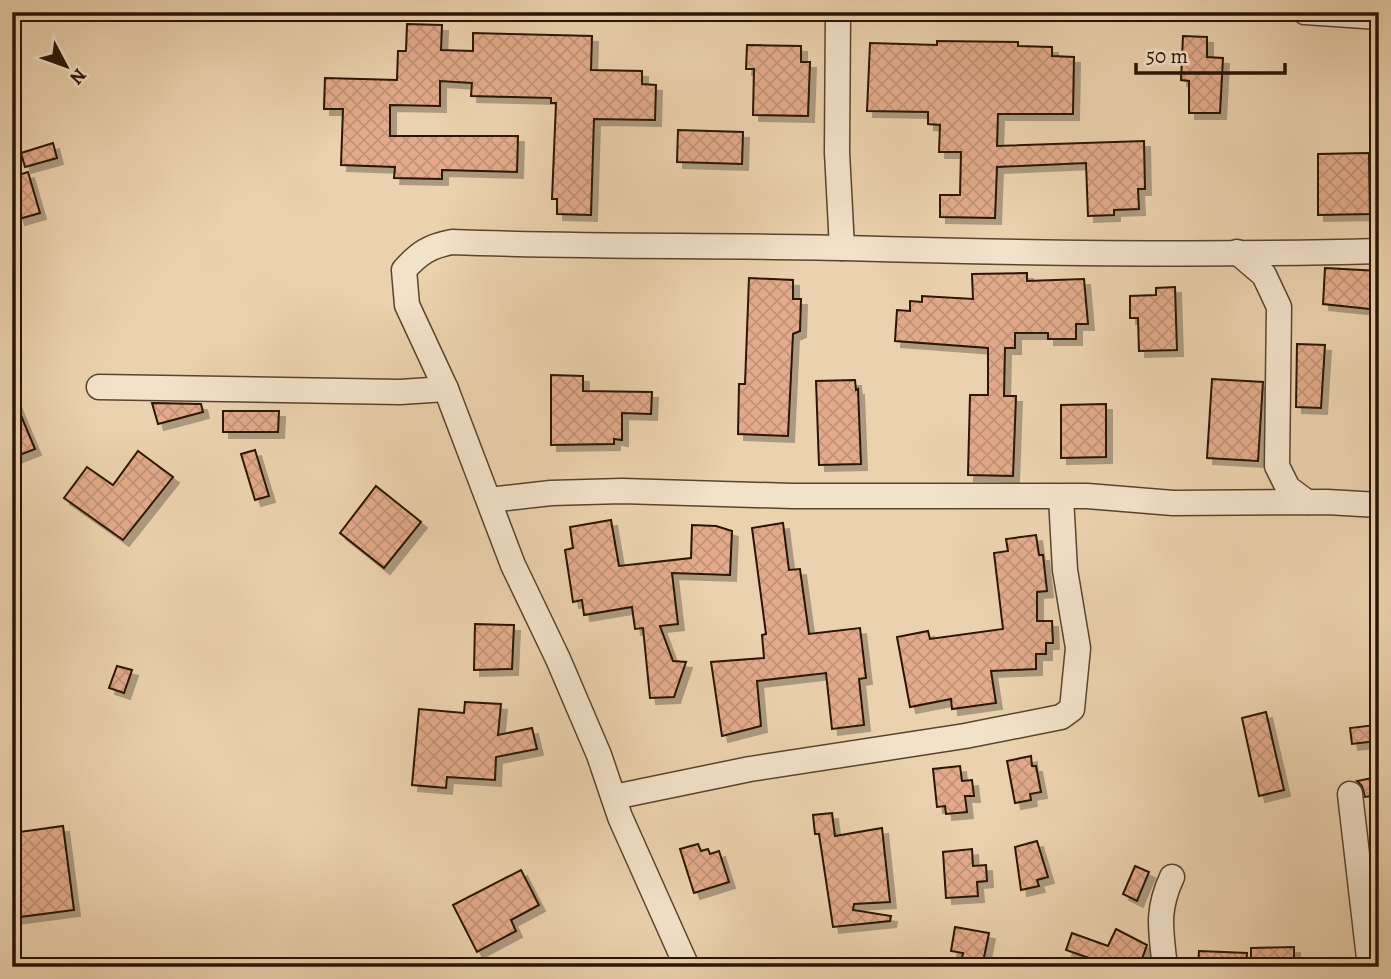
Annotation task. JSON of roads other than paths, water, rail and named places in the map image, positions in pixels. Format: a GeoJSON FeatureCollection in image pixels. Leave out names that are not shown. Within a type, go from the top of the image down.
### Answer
{"type":"FeatureCollection","features":[{"type":"Feature","properties":{"kind":"street"},"geometry":{"type":"LineString","coordinates":[[838,12],[837,152],[842,248]]}},
{"type":"Feature","properties":{"kind":"street"},"geometry":{"type":"LineString","coordinates":[[1305,12],[1379,17]]}},
{"type":"Feature","properties":{"kind":"street"},"geometry":{"type":"LineString","coordinates":[[688,967],[614,797],[599,755],[513,565],[446,389],[407,305],[404,270],[428,247],[452,242],[606,248],[842,248],[969,252],[1379,251]]}},
{"type":"Feature","properties":{"kind":"street"},"geometry":{"type":"LineString","coordinates":[[1237,251],[1264,275],[1279,307],[1277,466],[1288,488],[1307,502]]}},
{"type":"Feature","properties":{"kind":"street"},"geometry":{"type":"LineString","coordinates":[[99,387],[400,392],[446,389]]}},
{"type":"Feature","properties":{"kind":"street"},"geometry":{"type":"LineString","coordinates":[[489,500],[551,493],[622,491],[1061,497],[1173,503],[1307,502],[1379,505]]}},
{"type":"Feature","properties":{"kind":"street"},"geometry":{"type":"LineString","coordinates":[[614,797],[750,769],[965,736],[1061,717],[1072,709],[1078,648],[1065,570],[1061,497]]}},
{"type":"Feature","properties":{"kind":"street"},"geometry":{"type":"LineString","coordinates":[[1350,794],[1370,967]]}},
{"type":"Feature","properties":{"kind":"street"},"geometry":{"type":"LineString","coordinates":[[1165,967],[1160,912],[1162,897],[1172,877]]}}]}
